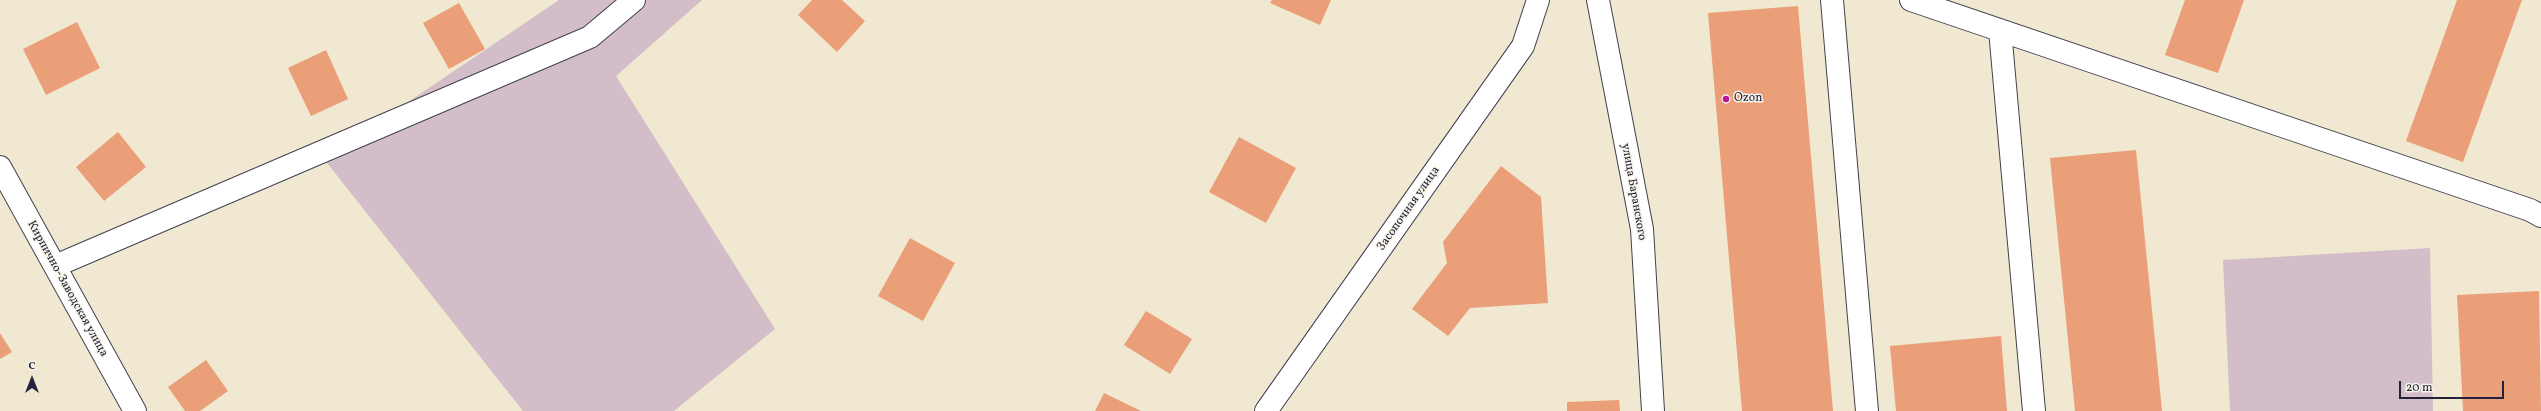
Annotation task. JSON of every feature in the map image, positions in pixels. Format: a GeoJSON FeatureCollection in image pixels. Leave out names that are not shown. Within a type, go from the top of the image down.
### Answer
{"type":"FeatureCollection","features":[{"type":"Feature","properties":{"kind":"street"},"geometry":{"type":"LineString","coordinates":[[55,266],[590,37],[634,0]]}},
{"type":"Feature","properties":{"kind":"street","name":"Засопочная улица"},"geometry":{"type":"LineString","coordinates":[[1266,411],[1523,46],[1538,0]]}},
{"type":"Feature","properties":{"kind":"street","name":"улица Баранского"},"geometry":{"type":"LineString","coordinates":[[1598,0],[1642,229],[1653,411]]}},
{"type":"Feature","properties":{"kind":"street"},"geometry":{"type":"LineString","coordinates":[[1832,0],[1867,411]]}},
{"type":"Feature","properties":{"kind":"street"},"geometry":{"type":"LineString","coordinates":[[1911,0],[2530,210],[2541,216]]}},
{"type":"Feature","properties":{"kind":"street"},"geometry":{"type":"LineString","coordinates":[[2000,30],[2034,411]]}},
{"type":"Feature","properties":{"kind":"street","name":"Кирпично-Заводская улица"},"geometry":{"type":"LineString","coordinates":[[0,167],[135,411]]}},
{"type":"Feature","properties":{"kind":"shaded area"},"geometry":{"type":"Polygon","coordinates":[[[559,0],[702,0],[616,76],[775,329],[674,411],[523,411],[324,159],[559,0]]]}},
{"type":"Feature","properties":{"kind":"shaded area"},"geometry":{"type":"Polygon","coordinates":[[[2430,248],[2433,411],[2230,411],[2223,260],[2430,248]]]}},
{"type":"Feature","properties":{"kind":"building"},"geometry":{"type":"Polygon","coordinates":[[[812,0],[842,0],[865,21],[837,52],[798,15],[812,0]]]}},
{"type":"Feature","properties":{"kind":"building"},"geometry":{"type":"Polygon","coordinates":[[[1272,0],[1331,0],[1320,25],[1270,3],[1272,0]]]}},
{"type":"Feature","properties":{"kind":"building"},"geometry":{"type":"Polygon","coordinates":[[[2185,0],[2244,0],[2218,73],[2165,55],[2185,0]]]}},
{"type":"Feature","properties":{"kind":"building"},"geometry":{"type":"Polygon","coordinates":[[[2457,0],[2522,0],[2463,162],[2406,141],[2457,0]]]}},
{"type":"Feature","properties":{"kind":"building"},"geometry":{"type":"Polygon","coordinates":[[[459,3],[485,49],[449,69],[423,23],[459,3]]]}},
{"type":"Feature","properties":{"kind":"building"},"geometry":{"type":"Polygon","coordinates":[[[1798,6],[1833,411],[1742,411],[1708,13],[1798,6]]]}},
{"type":"Feature","properties":{"kind":"building"},"geometry":{"type":"Polygon","coordinates":[[[77,22],[100,68],[46,95],[23,49],[77,22]]]}},
{"type":"Feature","properties":{"kind":"building"},"geometry":{"type":"Polygon","coordinates":[[[326,50],[348,99],[311,116],[288,68],[326,50]]]}},
{"type":"Feature","properties":{"kind":"building"},"geometry":{"type":"Polygon","coordinates":[[[118,132],[146,167],[104,201],[76,167],[118,132]]]}},
{"type":"Feature","properties":{"kind":"building"},"geometry":{"type":"Polygon","coordinates":[[[1239,137],[1296,168],[1266,223],[1209,192],[1239,137]]]}},
{"type":"Feature","properties":{"kind":"building"},"geometry":{"type":"Polygon","coordinates":[[[2136,150],[2162,411],[2075,411],[2050,158],[2136,150]]]}},
{"type":"Feature","properties":{"kind":"building"},"geometry":{"type":"Polygon","coordinates":[[[1501,166],[1541,197],[1548,303],[1470,308],[1448,336],[1412,309],[1447,263],[1443,242],[1501,166]]]}},
{"type":"Feature","properties":{"kind":"building"},"geometry":{"type":"Polygon","coordinates":[[[910,238],[955,263],[923,321],[878,296],[910,238]]]}},
{"type":"Feature","properties":{"kind":"building"},"geometry":{"type":"Polygon","coordinates":[[[2539,291],[2541,411],[2463,411],[2457,295],[2539,291]]]}},
{"type":"Feature","properties":{"kind":"building"},"geometry":{"type":"Polygon","coordinates":[[[1146,311],[1192,339],[1170,374],[1124,345],[1146,311]]]}},
{"type":"Feature","properties":{"kind":"building"},"geometry":{"type":"Polygon","coordinates":[[[0,333],[12,352],[0,359],[0,333]]]}},
{"type":"Feature","properties":{"kind":"building"},"geometry":{"type":"Polygon","coordinates":[[[2001,336],[2007,411],[1896,411],[1890,346],[2001,336]]]}},
{"type":"Feature","properties":{"kind":"building"},"geometry":{"type":"Polygon","coordinates":[[[206,360],[228,391],[200,411],[185,411],[168,387],[206,360]]]}},
{"type":"Feature","properties":{"kind":"building"},"geometry":{"type":"Polygon","coordinates":[[[1104,393],[1141,411],[1095,411],[1104,393]]]}},
{"type":"Feature","properties":{"kind":"building"},"geometry":{"type":"Polygon","coordinates":[[[1619,400],[1620,411],[1567,411],[1567,402],[1619,400]]]}},
{"type":"Feature","properties":{"kind":"place","name":"Ozon"},"geometry":{"type":"Point","coordinates":[1726,99]}}]}
